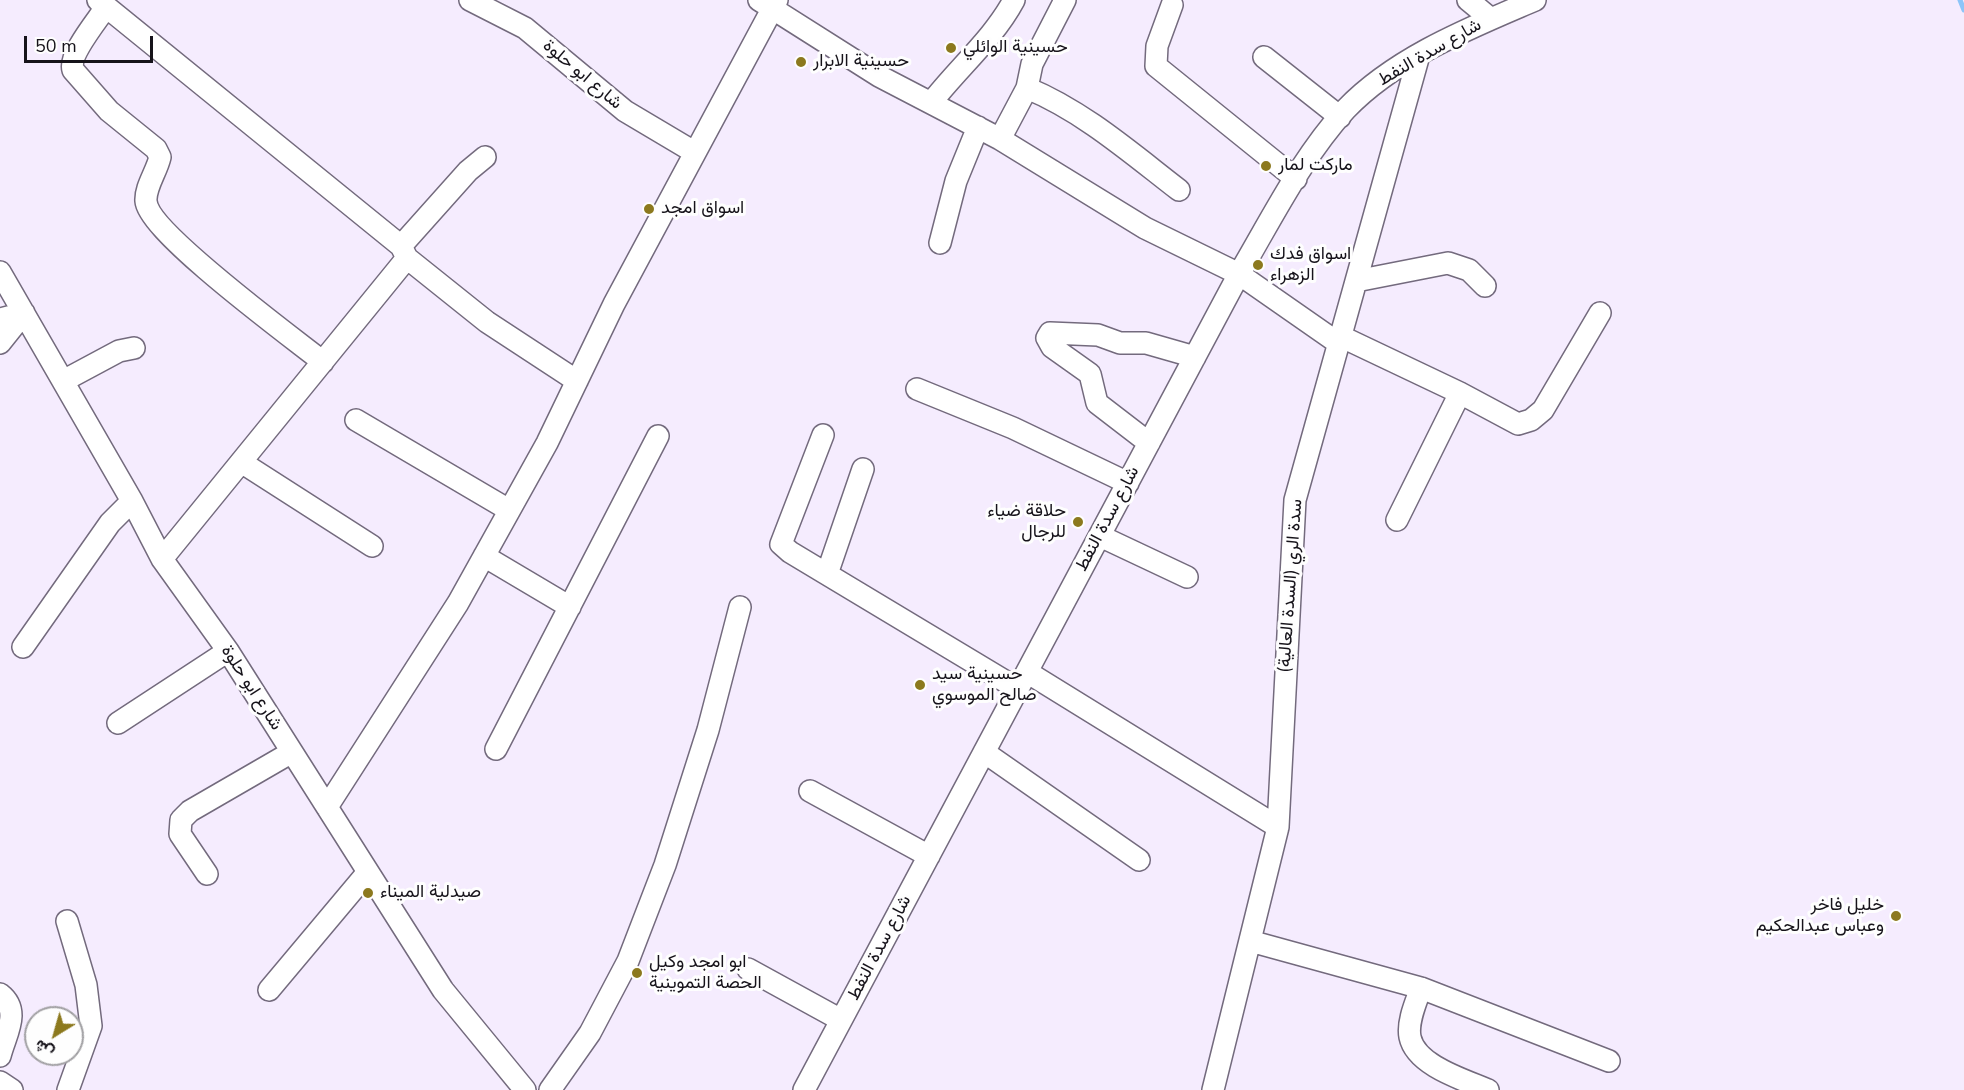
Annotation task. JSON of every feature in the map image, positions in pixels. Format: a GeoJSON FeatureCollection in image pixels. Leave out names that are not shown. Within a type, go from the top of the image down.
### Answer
{"type":"FeatureCollection","features":[{"type":"Feature","properties":{"kind":"street","name":"شارع ابو حلوة"},"geometry":{"type":"LineString","coordinates":[[470,0],[525,28],[625,111],[694,152]]}},
{"type":"Feature","properties":{"kind":"street"},"geometry":{"type":"LineString","coordinates":[[931,103],[954,72],[1002,22],[1014,0]]}},
{"type":"Feature","properties":{"kind":"street"},"geometry":{"type":"LineString","coordinates":[[1000,139],[1027,88],[1032,64],[1065,0]]}},
{"type":"Feature","properties":{"kind":"street"},"geometry":{"type":"LineString","coordinates":[[1468,0],[1491,19]]}},
{"type":"Feature","properties":{"kind":"street","name":"شارع سدة النفط"},"geometry":{"type":"LineString","coordinates":[[804,1090],[1239,274],[1296,179],[1340,117],[1370,88],[1419,55],[1535,0]]}},
{"type":"Feature","properties":{"kind":"street"},"geometry":{"type":"LineString","coordinates":[[323,362],[186,252],[148,212],[146,194],[160,157],[156,149],[109,111],[71,65],[102,3],[487,322],[577,381]]}},
{"type":"Feature","properties":{"kind":"street"},"geometry":{"type":"LineString","coordinates":[[327,807],[458,603],[484,556],[577,381],[769,3],[879,76],[1000,139],[1145,228],[1239,274],[1339,339],[1460,393],[1518,424],[1531,420],[1543,410],[1600,313]]}},
{"type":"Feature","properties":{"kind":"street"},"geometry":{"type":"LineString","coordinates":[[1172,5],[1157,46],[1156,66],[1296,179]]}},
{"type":"Feature","properties":{"kind":"street","name":"سدة الري (السدة العالية)"},"geometry":{"type":"LineString","coordinates":[[1213,1090],[1278,827],[1295,500],[1419,55]]}},
{"type":"Feature","properties":{"kind":"street"},"geometry":{"type":"LineString","coordinates":[[1264,57],[1340,117]]}},
{"type":"Feature","properties":{"kind":"street"},"geometry":{"type":"LineString","coordinates":[[1027,88],[1055,100],[1122,146],[1179,190]]}},
{"type":"Feature","properties":{"kind":"street"},"geometry":{"type":"LineString","coordinates":[[940,243],[956,181],[978,127]]}},
{"type":"Feature","properties":{"kind":"street"},"geometry":{"type":"LineString","coordinates":[[162,559],[323,362],[404,252],[468,171],[485,157]]}},
{"type":"Feature","properties":{"kind":"street"},"geometry":{"type":"LineString","coordinates":[[1356,281],[1448,263],[1469,270],[1485,286]]}},
{"type":"Feature","properties":{"kind":"street","name":"شارع ابو حلوة"},"geometry":{"type":"LineString","coordinates":[[0,272],[132,501],[162,559],[228,651],[443,990],[525,1090]]}},
{"type":"Feature","properties":{"kind":"street"},"geometry":{"type":"LineString","coordinates":[[0,319],[24,313]]}},
{"type":"Feature","properties":{"kind":"street"},"geometry":{"type":"LineString","coordinates":[[0,343],[24,313]]}},
{"type":"Feature","properties":{"kind":"street"},"geometry":{"type":"LineString","coordinates":[[1149,443],[1097,403],[1090,374],[1052,347],[1047,338],[1050,333],[1098,335],[1120,343],[1146,343],[1195,357]]}},
{"type":"Feature","properties":{"kind":"street"},"geometry":{"type":"LineString","coordinates":[[63,381],[119,351],[134,348]]}},
{"type":"Feature","properties":{"kind":"street"},"geometry":{"type":"LineString","coordinates":[[917,389],[1013,428],[1128,483]]}},
{"type":"Feature","properties":{"kind":"street"},"geometry":{"type":"LineString","coordinates":[[1397,520],[1460,393]]}},
{"type":"Feature","properties":{"kind":"street"},"geometry":{"type":"LineString","coordinates":[[356,420],[509,510]]}},
{"type":"Feature","properties":{"kind":"street"},"geometry":{"type":"LineString","coordinates":[[823,435],[782,544],[826,574],[1023,681],[1278,827]]}},
{"type":"Feature","properties":{"kind":"street"},"geometry":{"type":"LineString","coordinates":[[496,749],[658,436]]}},
{"type":"Feature","properties":{"kind":"street"},"geometry":{"type":"LineString","coordinates":[[241,462],[372,546]]}},
{"type":"Feature","properties":{"kind":"street"},"geometry":{"type":"LineString","coordinates":[[826,574],[863,469]]}},
{"type":"Feature","properties":{"kind":"street"},"geometry":{"type":"LineString","coordinates":[[22,647],[110,523],[132,501]]}},
{"type":"Feature","properties":{"kind":"street"},"geometry":{"type":"LineString","coordinates":[[1100,536],[1187,577]]}},
{"type":"Feature","properties":{"kind":"street"},"geometry":{"type":"LineString","coordinates":[[484,556],[570,607]]}},
{"type":"Feature","properties":{"kind":"street"},"geometry":{"type":"LineString","coordinates":[[550,1090],[590,1033],[628,961],[665,865],[704,741],[740,607]]}},
{"type":"Feature","properties":{"kind":"street"},"geometry":{"type":"LineString","coordinates":[[118,723],[228,651]]}},
{"type":"Feature","properties":{"kind":"street"},"geometry":{"type":"LineString","coordinates":[[207,874],[180,834],[181,820],[190,811],[292,752]]}},
{"type":"Feature","properties":{"kind":"street"},"geometry":{"type":"LineString","coordinates":[[984,752],[1139,860]]}},
{"type":"Feature","properties":{"kind":"street"},"geometry":{"type":"LineString","coordinates":[[810,791],[929,856]]}},
{"type":"Feature","properties":{"kind":"street"},"geometry":{"type":"LineString","coordinates":[[269,990],[368,872]]}},
{"type":"Feature","properties":{"kind":"street"},"geometry":{"type":"LineString","coordinates":[[67,921],[86,985],[91,1026],[68,1090]]}},
{"type":"Feature","properties":{"kind":"street"},"geometry":{"type":"LineString","coordinates":[[1250,941],[1421,988],[1609,1062]]}},
{"type":"Feature","properties":{"kind":"street"},"geometry":{"type":"LineString","coordinates":[[748,969],[841,1020]]}},
{"type":"Feature","properties":{"kind":"street"},"geometry":{"type":"LineString","coordinates":[[1421,988],[1410,1030],[1414,1045],[1428,1063],[1488,1090]]}},
{"type":"Feature","properties":{"kind":"street"},"geometry":{"type":"LineString","coordinates":[[0,994],[6,999],[11,1009],[11,1026],[0,1056]]}},
{"type":"Feature","properties":{"kind":"street"},"geometry":{"type":"LineString","coordinates":[[0,1082],[12,1090]]}},
{"type":"Feature","properties":{"kind":"waterway"},"geometry":{"type":"LineString","coordinates":[[1960,0],[1964,10]]}},
{"type":"Feature","properties":{"kind":"place","name":"حسينية الوائلي"},"geometry":{"type":"Point","coordinates":[951,48]}},
{"type":"Feature","properties":{"kind":"place","name":"حسينية الابرار"},"geometry":{"type":"Point","coordinates":[801,62]}},
{"type":"Feature","properties":{"kind":"place","name":"ماركت لمار"},"geometry":{"type":"Point","coordinates":[1266,166]}},
{"type":"Feature","properties":{"kind":"place","name":"اسواق امجد"},"geometry":{"type":"Point","coordinates":[649,209]}},
{"type":"Feature","properties":{"kind":"place","name":"اسواق فدك الزهراء"},"geometry":{"type":"Point","coordinates":[1258,265]}},
{"type":"Feature","properties":{"kind":"place","name":"حلاقة ضياء للرجال"},"geometry":{"type":"Point","coordinates":[1078,522]}},
{"type":"Feature","properties":{"kind":"place","name":"حسينية سيد صالح الموسوي"},"geometry":{"type":"Point","coordinates":[920,685]}},
{"type":"Feature","properties":{"kind":"place","name":"صيدلية الميناء"},"geometry":{"type":"Point","coordinates":[368,893]}},
{"type":"Feature","properties":{"kind":"place","name":"خليل فاخر وعباس عبدالحكيم"},"geometry":{"type":"Point","coordinates":[1896,916]}},
{"type":"Feature","properties":{"kind":"place","name":"ابو امجد وكيل الحصة التموينية"},"geometry":{"type":"Point","coordinates":[637,973]}}]}
